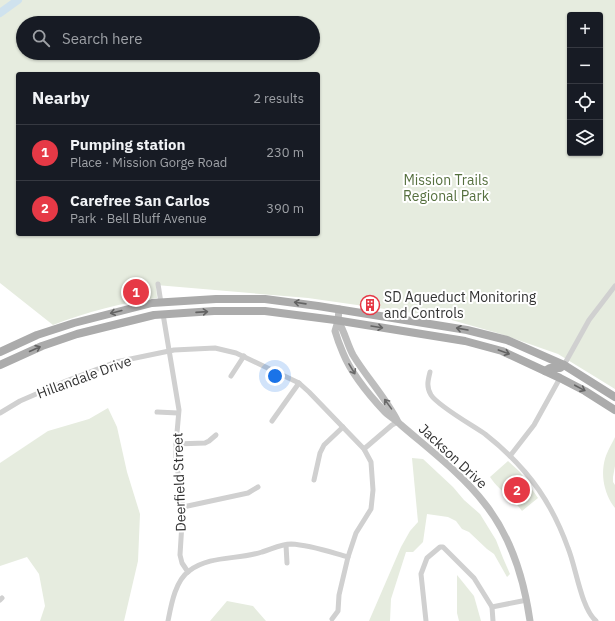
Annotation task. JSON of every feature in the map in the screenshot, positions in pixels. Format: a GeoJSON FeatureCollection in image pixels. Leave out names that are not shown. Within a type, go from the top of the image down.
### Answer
{"type":"FeatureCollection","features":[{"type":"Feature","properties":{"kind":"main road"},"geometry":{"type":"LineString","coordinates":[[0,352],[37,335],[74,322],[120,311],[161,303],[216,299],[265,299],[339,309],[467,330],[507,340],[564,365],[615,397]]}},
{"type":"Feature","properties":{"kind":"main road"},"geometry":{"type":"LineString","coordinates":[[338,321],[339,309]]}},
{"type":"Feature","properties":{"kind":"main road"},"geometry":{"type":"LineString","coordinates":[[0,365],[42,346],[77,334],[120,322],[154,315],[214,311],[265,311],[465,341],[502,351],[585,391],[615,410]]}},
{"type":"Feature","properties":{"kind":"main road","name":"Jackson Drive"},"geometry":{"type":"LineString","coordinates":[[338,321],[343,328],[352,353],[368,378],[391,408],[398,422],[463,480],[485,504],[503,531],[515,558],[527,600],[530,621]]}},
{"type":"Feature","properties":{"kind":"main road"},"geometry":{"type":"LineString","coordinates":[[545,371],[550,368],[560,368],[564,365]]}},
{"type":"Feature","properties":{"kind":"street"},"geometry":{"type":"LineString","coordinates":[[158,284],[161,303]]}},
{"type":"Feature","properties":{"kind":"street"},"geometry":{"type":"LineString","coordinates":[[564,365],[588,320],[615,286]]}},
{"type":"Feature","properties":{"kind":"street","name":"Deerfield Street"},"geometry":{"type":"LineString","coordinates":[[163,314],[179,410],[176,459],[183,507],[180,555],[182,563],[188,572]]}},
{"type":"Feature","properties":{"kind":"street","name":"Hillandale Drive"},"geometry":{"type":"LineString","coordinates":[[0,413],[20,401],[66,381],[116,362],[169,351],[215,348],[236,353],[299,383],[364,449],[371,462],[373,490],[371,509],[356,533],[348,556],[339,595],[338,611],[332,619]]}},
{"type":"Feature","properties":{"kind":"street"},"geometry":{"type":"LineString","coordinates":[[231,376],[244,356]]}},
{"type":"Feature","properties":{"kind":"street"},"geometry":{"type":"LineString","coordinates":[[430,372],[428,388],[433,398],[485,435],[510,456],[524,471],[547,502],[557,520],[573,560],[585,604],[596,621]]}},
{"type":"Feature","properties":{"kind":"street"},"geometry":{"type":"LineString","coordinates":[[510,456],[534,425],[560,378]]}},
{"type":"Feature","properties":{"kind":"street"},"geometry":{"type":"LineString","coordinates":[[272,421],[299,383]]}},
{"type":"Feature","properties":{"kind":"street"},"geometry":{"type":"LineString","coordinates":[[157,412],[178,413]]}},
{"type":"Feature","properties":{"kind":"street"},"geometry":{"type":"LineString","coordinates":[[364,449],[392,425],[398,422]]}},
{"type":"Feature","properties":{"kind":"street"},"geometry":{"type":"LineString","coordinates":[[314,480],[320,452],[324,445],[343,427]]}},
{"type":"Feature","properties":{"kind":"street"},"geometry":{"type":"LineString","coordinates":[[176,444],[205,443],[216,435]]}},
{"type":"Feature","properties":{"kind":"street"},"geometry":{"type":"LineString","coordinates":[[183,507],[248,493],[258,487]]}},
{"type":"Feature","properties":{"kind":"street"},"geometry":{"type":"LineString","coordinates":[[286,545],[287,563]]}},
{"type":"Feature","properties":{"kind":"street"},"geometry":{"type":"LineString","coordinates":[[168,621],[174,593],[177,587],[188,572],[206,562],[261,552],[275,546],[286,545],[305,545],[348,556]]}},
{"type":"Feature","properties":{"kind":"street"},"geometry":{"type":"LineString","coordinates":[[426,621],[421,574],[427,558],[440,547],[443,548],[474,578],[492,607],[493,621]]}},
{"type":"Feature","properties":{"kind":"street"},"geometry":{"type":"LineString","coordinates":[[492,607],[527,600]]}},
{"type":"Feature","properties":{"kind":"green space","name":"Mission Trails Regional Park"},"geometry":{"type":"Polygon","coordinates":[[[0,0],[615,0],[615,389],[558,354],[501,334],[441,317],[308,298],[156,285],[157,298],[104,308],[53,325],[0,283],[0,0]]]}},
{"type":"Feature","properties":{"kind":"green space"},"geometry":{"type":"Polygon","coordinates":[[[108,408],[117,427],[127,472],[140,514],[138,561],[124,621],[40,621],[45,606],[39,574],[27,557],[0,566],[0,463],[48,431],[89,419],[108,408]]]}},
{"type":"Feature","properties":{"kind":"green space"},"geometry":{"type":"Polygon","coordinates":[[[615,437],[615,466],[613,482],[615,485],[615,508],[605,488],[603,473],[605,458],[615,437]]]}},
{"type":"Feature","properties":{"kind":"green space"},"geometry":{"type":"Polygon","coordinates":[[[412,458],[423,459],[480,514],[496,540],[510,574],[507,577],[494,554],[469,532],[462,529],[456,521],[448,517],[427,514],[423,542],[413,552],[406,552],[391,599],[390,621],[369,621],[401,547],[410,531],[418,522],[412,458]]]}},
{"type":"Feature","properties":{"kind":"green space"},"geometry":{"type":"Polygon","coordinates":[[[508,461],[520,472],[538,498],[522,511],[490,477],[508,461]]]}},
{"type":"Feature","properties":{"kind":"green space"},"geometry":{"type":"Polygon","coordinates":[[[457,575],[474,596],[481,621],[459,621],[457,613],[457,575]]]}},
{"type":"Feature","properties":{"kind":"green space"},"geometry":{"type":"Polygon","coordinates":[[[227,601],[253,606],[266,621],[210,621],[227,601]]]}},
{"type":"Feature","properties":{"kind":"waterway"},"geometry":{"type":"LineString","coordinates":[[0,13],[18,0]]}},
{"type":"Feature","properties":{"kind":"place","name":"Pumping station"},"geometry":{"type":"Point","coordinates":[136,292]}},
{"type":"Feature","properties":{"kind":"place","name":"SD Aqueduct Monitoring and Controls"},"geometry":{"type":"Point","coordinates":[370,305]}},
{"type":"Feature","properties":{"kind":"place","name":"Carefree San Carlos"},"geometry":{"type":"Point","coordinates":[517,490]}}]}
